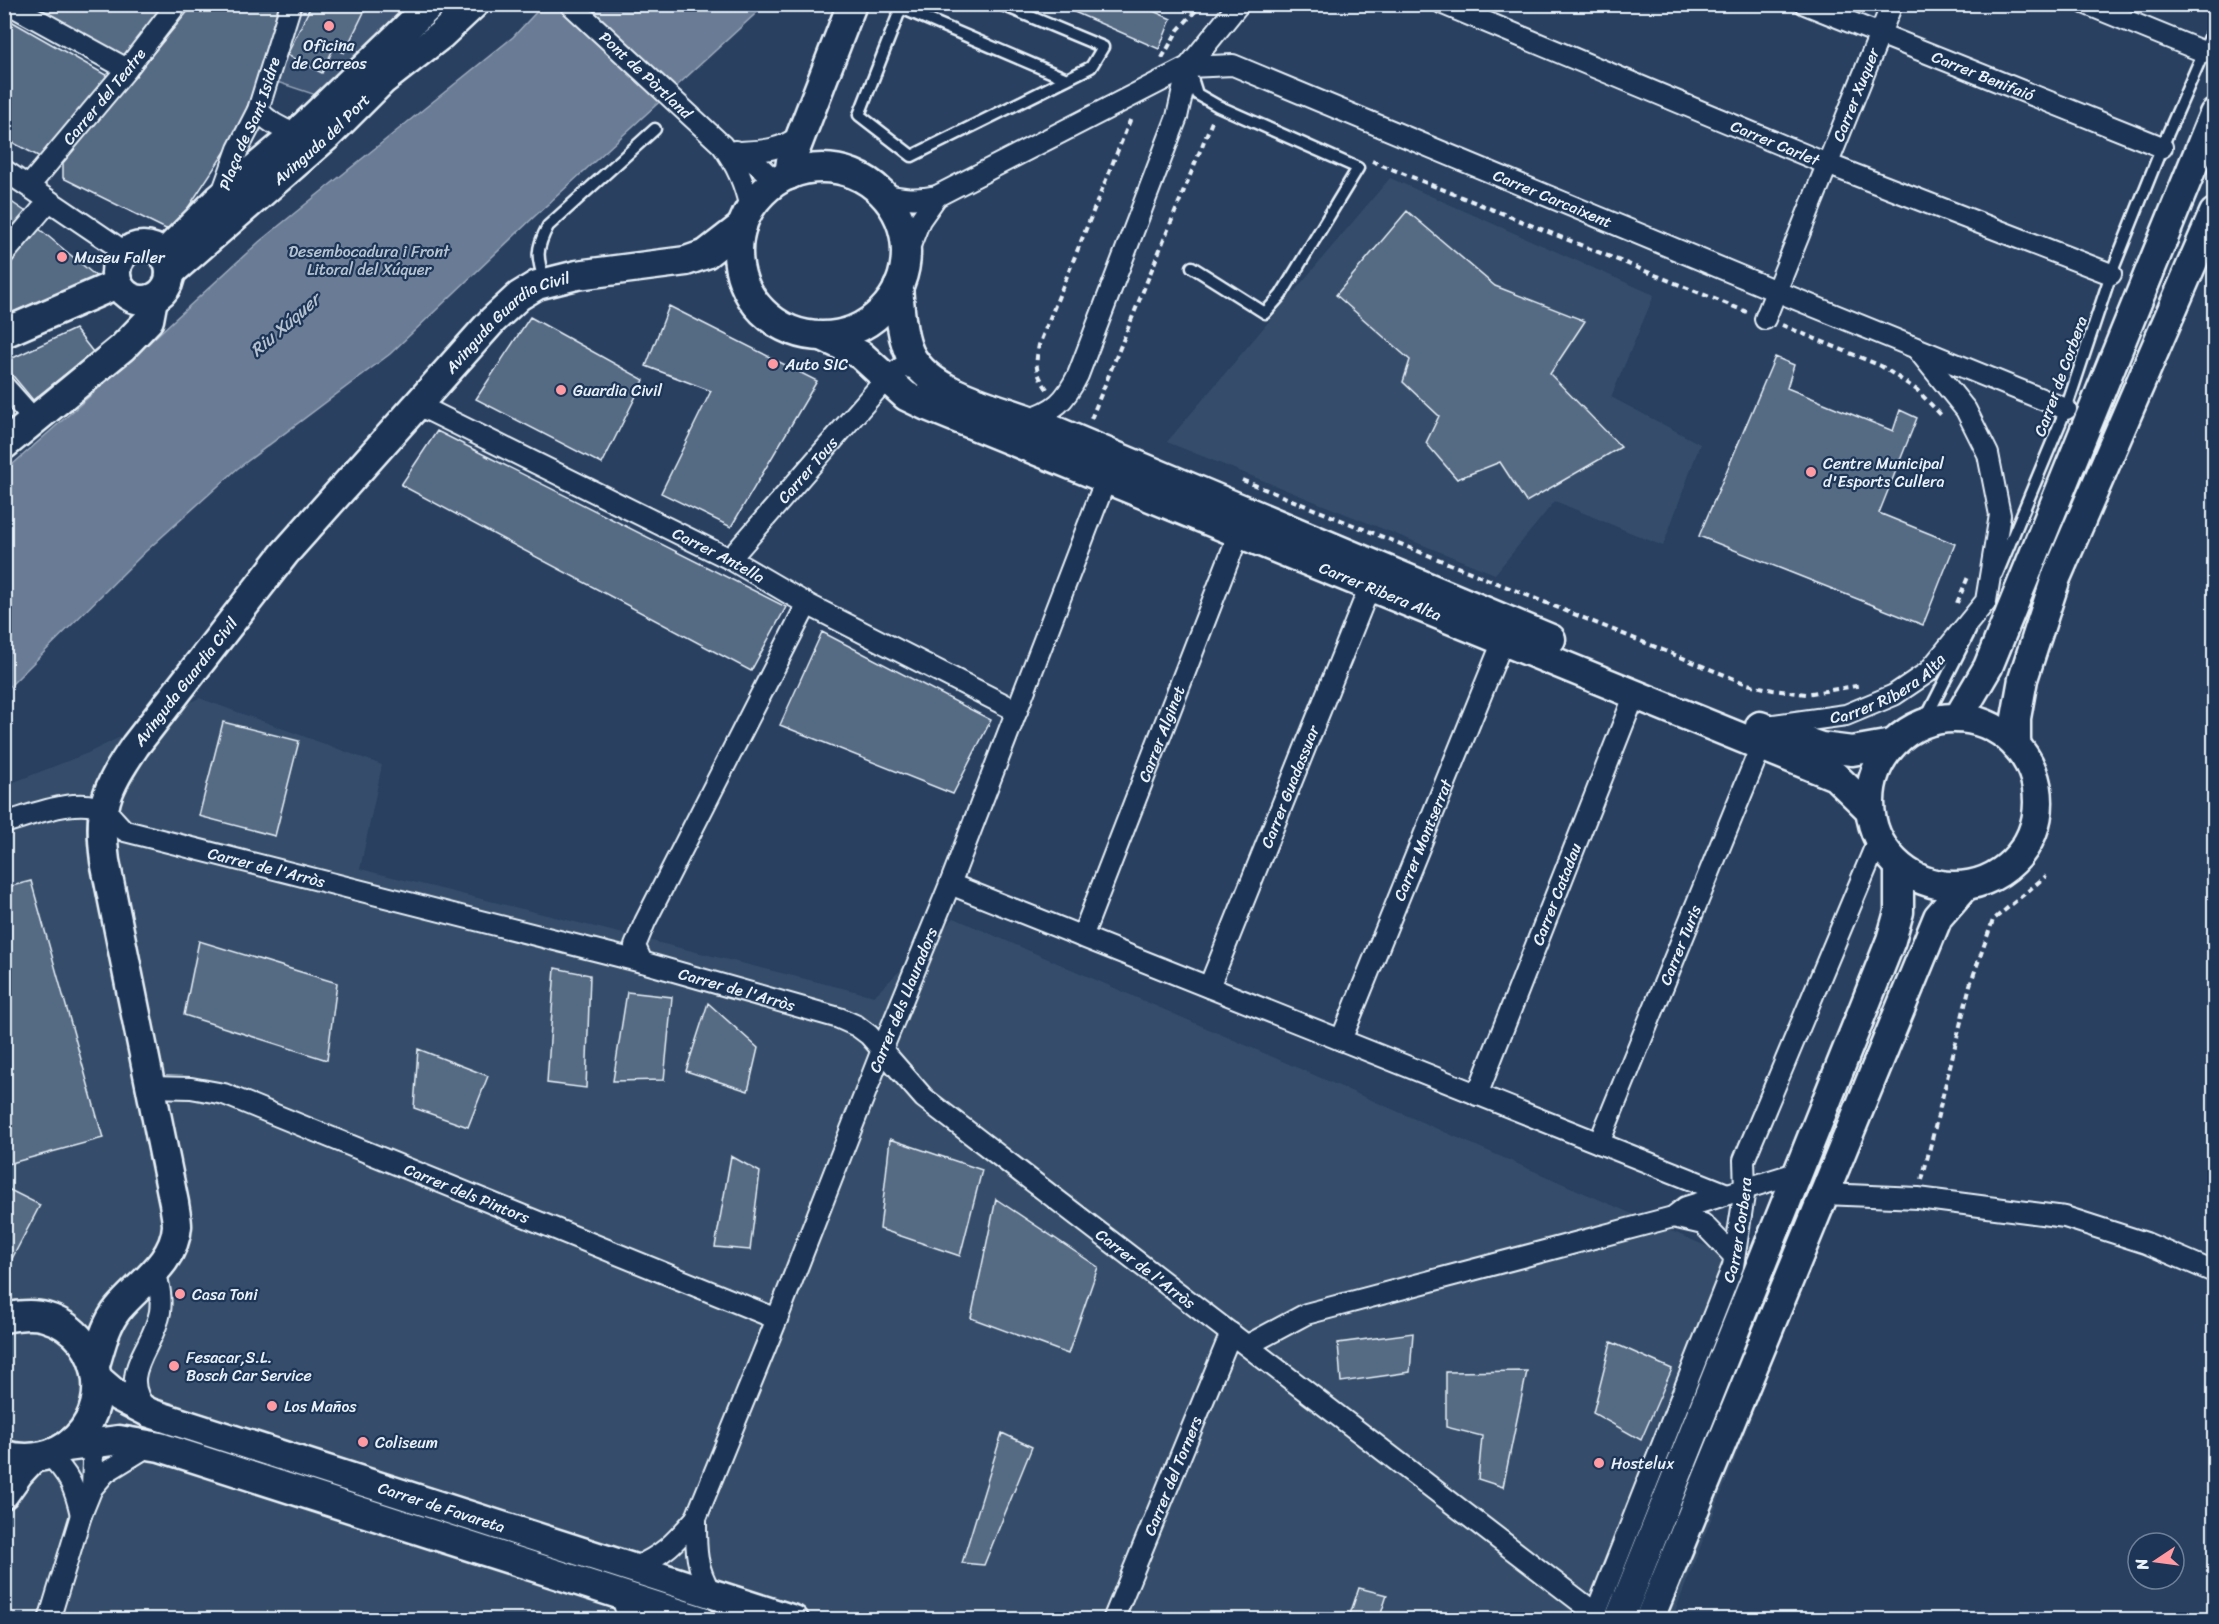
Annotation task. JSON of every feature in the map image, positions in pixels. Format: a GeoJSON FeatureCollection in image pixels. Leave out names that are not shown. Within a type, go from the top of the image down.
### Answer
{"type":"FeatureCollection","features":[{"type":"Feature","properties":{"kind":"street"},"geometry":{"type":"LineString","coordinates":[[9,4],[127,69]]}},
{"type":"Feature","properties":{"kind":"street","name":"Carrer del Teatre"},"geometry":{"type":"LineString","coordinates":[[29,186],[127,69],[177,4]]}},
{"type":"Feature","properties":{"kind":"street","name":"Plaça de Sant Isidre"},"geometry":{"type":"LineString","coordinates":[[166,264],[220,198],[238,149],[258,110],[291,4]]}},
{"type":"Feature","properties":{"kind":"street","name":"Avinguda del Port"},"geometry":{"type":"LineString","coordinates":[[220,198],[296,134],[431,4]]}},
{"type":"Feature","properties":{"kind":"street","name":"Avinguda del Port"},"geometry":{"type":"LineString","coordinates":[[166,264],[327,136],[382,81],[474,4]]}},
{"type":"Feature","properties":{"kind":"street","name":"Pont de Pòrtland"},"geometry":{"type":"LineString","coordinates":[[570,4],[729,149]]}},
{"type":"Feature","properties":{"kind":"street"},"geometry":{"type":"LineString","coordinates":[[783,178],[852,4]]}},
{"type":"Feature","properties":{"kind":"street"},"geometry":{"type":"LineString","coordinates":[[882,194],[899,199],[918,200],[937,196],[1140,94],[1188,67],[1239,4]]}},
{"type":"Feature","properties":{"kind":"street","name":"Carrer Carlet"},"geometry":{"type":"LineString","coordinates":[[1443,4],[1827,164],[2111,274]]}},
{"type":"Feature","properties":{"kind":"street","name":"Carrer Benifaió"},"geometry":{"type":"LineString","coordinates":[[1806,4],[2162,147]]}},
{"type":"Feature","properties":{"kind":"street","name":"Carrer Xuquer"},"geometry":{"type":"LineString","coordinates":[[1765,319],[1892,4]]}},
{"type":"Feature","properties":{"kind":"street"},"geometry":{"type":"LineString","coordinates":[[2086,4],[2204,52]]}},
{"type":"Feature","properties":{"kind":"street","name":"Carrer Carcaixent"},"geometry":{"type":"LineString","coordinates":[[1188,67],[1233,65],[2066,409]]}},
{"type":"Feature","properties":{"kind":"street"},"geometry":{"type":"LineString","coordinates":[[1027,420],[1046,414],[1070,392],[1177,117],[1188,67]]}},
{"type":"Feature","properties":{"kind":"street"},"geometry":{"type":"LineString","coordinates":[[817,95],[813,115],[815,134],[820,149],[831,162],[844,171],[865,180],[882,194],[896,212],[904,233],[906,256]]}},
{"type":"Feature","properties":{"kind":"street"},"geometry":{"type":"LineString","coordinates":[[258,110],[270,122],[296,134]]}},
{"type":"Feature","properties":{"kind":"street"},"geometry":{"type":"LineString","coordinates":[[1958,718],[1988,667],[2214,114]]}},
{"type":"Feature","properties":{"kind":"street"},"geometry":{"type":"LineString","coordinates":[[729,149],[773,150],[801,135]]}},
{"type":"Feature","properties":{"kind":"street"},"geometry":{"type":"LineString","coordinates":[[729,149],[783,178]]}},
{"type":"Feature","properties":{"kind":"street"},"geometry":{"type":"LineString","coordinates":[[729,149],[736,165],[746,217]]}},
{"type":"Feature","properties":{"kind":"street"},"geometry":{"type":"LineString","coordinates":[[844,171],[825,168],[807,169],[783,178],[762,193],[746,217],[738,249],[740,272],[748,293],[762,311],[780,326],[801,334],[824,337],[843,334],[861,327],[876,317],[889,303],[898,287],[906,256],[920,220],[937,196]]}},
{"type":"Feature","properties":{"kind":"street"},"geometry":{"type":"LineString","coordinates":[[4,170],[125,252]]}},
{"type":"Feature","properties":{"kind":"street"},"geometry":{"type":"LineString","coordinates":[[4,254],[49,201]]}},
{"type":"Feature","properties":{"kind":"street"},"geometry":{"type":"LineString","coordinates":[[2016,745],[2016,718],[2024,680],[2056,578],[2200,251],[2214,213]]}},
{"type":"Feature","properties":{"kind":"street","name":"Avinguda Guardia Civil"},"geometry":{"type":"LineString","coordinates":[[117,1310],[165,1260],[177,1227],[105,861],[101,832],[107,793],[111,783],[135,746],[285,553],[493,320],[519,296],[537,285],[577,276],[686,261],[706,254],[746,217]]}},
{"type":"Feature","properties":{"kind":"street"},"geometry":{"type":"LineString","coordinates":[[140,246],[156,250],[166,264],[170,281],[153,299],[142,301],[132,299],[117,284],[116,267],[125,252],[140,246]]}},
{"type":"Feature","properties":{"kind":"street","name":"Avinguda Guardia Civil"},"geometry":{"type":"LineString","coordinates":[[686,261],[700,264],[732,278],[748,293]]}},
{"type":"Feature","properties":{"kind":"street"},"geometry":{"type":"LineString","coordinates":[[4,333],[117,284]]}},
{"type":"Feature","properties":{"kind":"street","name":"Carrer Ribera Alta"},"geometry":{"type":"LineString","coordinates":[[898,287],[900,320],[907,349],[918,368],[942,387],[1027,420],[1761,736],[1834,776],[1869,809]]}},
{"type":"Feature","properties":{"kind":"street"},"geometry":{"type":"LineString","coordinates":[[4,445],[122,348],[149,320],[153,299]]}},
{"type":"Feature","properties":{"kind":"street","name":"Carrer Ribera Alta"},"geometry":{"type":"LineString","coordinates":[[824,337],[861,356],[906,396],[927,406],[1635,694],[1761,736],[1852,751],[1892,744]]}},
{"type":"Feature","properties":{"kind":"street","name":"Carrer Carcaixent"},"geometry":{"type":"LineString","coordinates":[[1916,347],[1966,410],[1988,454],[2000,515],[1986,601]]}},
{"type":"Feature","properties":{"kind":"street"},"geometry":{"type":"LineString","coordinates":[[886,379],[902,367],[918,368]]}},
{"type":"Feature","properties":{"kind":"street","name":"Carrer Tous"},"geometry":{"type":"LineString","coordinates":[[730,558],[886,379]]}},
{"type":"Feature","properties":{"kind":"street"},"geometry":{"type":"LineString","coordinates":[[4,386],[36,419]]}},
{"type":"Feature","properties":{"kind":"street","name":"Carrer Antella"},"geometry":{"type":"LineString","coordinates":[[418,405],[730,558],[807,604],[1017,711]]}},
{"type":"Feature","properties":{"kind":"street","name":"Carrer dels Llauradors"},"geometry":{"type":"LineString","coordinates":[[634,1568],[655,1559],[671,1547],[696,1518],[950,884],[1106,479]]}},
{"type":"Feature","properties":{"kind":"street","name":"Carrer Alginet"},"geometry":{"type":"LineString","coordinates":[[1082,937],[1239,533]]}},
{"type":"Feature","properties":{"kind":"street","name":"Carrer Guadassuar"},"geometry":{"type":"LineString","coordinates":[[1209,987],[1370,586]]}},
{"type":"Feature","properties":{"kind":"street","name":"Carrer Ribera Alta"},"geometry":{"type":"LineString","coordinates":[[1761,736],[1846,715],[1894,695],[1928,672],[1986,601]]}},
{"type":"Feature","properties":{"kind":"street"},"geometry":{"type":"LineString","coordinates":[[642,962],[635,946],[645,922],[807,604]]}},
{"type":"Feature","properties":{"kind":"street","name":"Carrer Montserrat"},"geometry":{"type":"LineString","coordinates":[[1341,1040],[1503,640]]}},
{"type":"Feature","properties":{"kind":"street","name":"Carrer Catadau"},"geometry":{"type":"LineString","coordinates":[[1477,1095],[1635,694]]}},
{"type":"Feature","properties":{"kind":"street"},"geometry":{"type":"LineString","coordinates":[[1958,718],[1980,722],[2000,731],[2016,745],[2031,767],[2038,793],[2037,819],[2028,843],[2012,864],[1990,879],[1965,886],[1942,886],[1919,880],[1899,867],[1887,855],[1872,825],[1869,809],[1871,786],[1878,764],[1892,744],[1917,726],[1937,719],[1958,718]]}},
{"type":"Feature","properties":{"kind":"street","name":"Carrer Turis"},"geometry":{"type":"LineString","coordinates":[[1599,1143],[1761,736]]}},
{"type":"Feature","properties":{"kind":"street"},"geometry":{"type":"LineString","coordinates":[[4,823],[69,805],[87,804],[104,810]]}},
{"type":"Feature","properties":{"kind":"street","name":"Carrer de l'Arròs"},"geometry":{"type":"LineString","coordinates":[[104,810],[124,831],[642,962],[839,1018],[857,1026],[869,1035],[924,1098],[1602,1617]]}},
{"type":"Feature","properties":{"kind":"street","name":"Carrer Corbera"},"geometry":{"type":"LineString","coordinates":[[1602,1617],[1732,1266],[1736,1191],[1744,1160],[1878,840]]}},
{"type":"Feature","properties":{"kind":"street"},"geometry":{"type":"LineString","coordinates":[[1602,1617],[1799,1172],[1891,940],[1899,912],[1899,867]]}},
{"type":"Feature","properties":{"kind":"street"},"geometry":{"type":"LineString","coordinates":[[950,884],[1599,1143],[1736,1191]]}},
{"type":"Feature","properties":{"kind":"street"},"geometry":{"type":"LineString","coordinates":[[1649,1620],[1938,917],[1965,886]]}},
{"type":"Feature","properties":{"kind":"street","name":"Carrer dels Pintors"},"geometry":{"type":"LineString","coordinates":[[151,1087],[191,1088],[224,1094],[777,1319]]}},
{"type":"Feature","properties":{"kind":"street"},"geometry":{"type":"LineString","coordinates":[[1248,1345],[1306,1314],[1673,1217],[1686,1207],[1799,1172]]}},
{"type":"Feature","properties":{"kind":"street"},"geometry":{"type":"LineString","coordinates":[[1824,1194],[1918,1198],[2065,1217],[2146,1243],[2214,1272]]}},
{"type":"Feature","properties":{"kind":"street"},"geometry":{"type":"LineString","coordinates":[[1673,1217],[1703,1224],[1734,1256]]}},
{"type":"Feature","properties":{"kind":"street"},"geometry":{"type":"LineString","coordinates":[[150,1413],[139,1402],[136,1370],[160,1313],[161,1289],[155,1270]]}},
{"type":"Feature","properties":{"kind":"street"},"geometry":{"type":"LineString","coordinates":[[65,1326],[117,1310]]}},
{"type":"Feature","properties":{"kind":"street"},"geometry":{"type":"LineString","coordinates":[[4,1494],[18,1473],[60,1451],[81,1434],[91,1417],[97,1399],[96,1372],[108,1325],[117,1310]]}},
{"type":"Feature","properties":{"kind":"street"},"geometry":{"type":"LineString","coordinates":[[4,1318],[22,1314],[45,1317],[65,1326],[78,1336],[88,1350],[96,1372]]}},
{"type":"Feature","properties":{"kind":"street","name":"Carrer del Torners"},"geometry":{"type":"LineString","coordinates":[[1113,1620],[1231,1332]]}},
{"type":"Feature","properties":{"kind":"street","name":"Carrer de Favareta"},"geometry":{"type":"LineString","coordinates":[[96,1372],[119,1397],[150,1413],[795,1620]]}},
{"type":"Feature","properties":{"kind":"street","name":"Carrer de Favareta"},"geometry":{"type":"LineString","coordinates":[[4,1455],[15,1458],[119,1440],[150,1445],[625,1607],[697,1619]]}},
{"type":"Feature","properties":{"kind":"street"},"geometry":{"type":"LineString","coordinates":[[49,1620],[81,1515],[92,1488],[106,1472],[150,1445]]}},
{"type":"Feature","properties":{"kind":"street"},"geometry":{"type":"LineString","coordinates":[[60,1451],[93,1463],[92,1488]]}},
{"type":"Feature","properties":{"kind":"street"},"geometry":{"type":"LineString","coordinates":[[60,1451],[64,1469],[77,1497],[81,1515]]}},
{"type":"Feature","properties":{"kind":"street","name":"Carrer dels Llauradors"},"geometry":{"type":"LineString","coordinates":[[696,1518],[696,1557],[701,1576],[711,1593]]}},
{"type":"Feature","properties":{"kind":"lane"},"geometry":{"type":"LineString","coordinates":[[918,16],[922,4]]}},
{"type":"Feature","properties":{"kind":"lane"},"geometry":{"type":"LineString","coordinates":[[1000,4],[1103,47],[1091,67],[1067,79],[912,156],[859,115],[901,8],[1067,79]]}},
{"type":"Feature","properties":{"kind":"lane","name":"Carrer de Corbera"},"geometry":{"type":"LineString","coordinates":[[1917,726],[1928,714],[1986,601],[2066,409],[2111,274],[2162,147],[2214,28]]}},
{"type":"Feature","properties":{"kind":"lane"},"geometry":{"type":"LineString","coordinates":[[1188,67],[1197,94],[1218,106],[1358,168],[1281,295],[1265,313],[1192,267]]}},
{"type":"Feature","properties":{"kind":"lane"},"geometry":{"type":"LineString","coordinates":[[545,283],[537,259],[541,239],[548,226],[655,129]]}},
{"type":"Feature","properties":{"kind":"path"},"geometry":{"type":"LineString","coordinates":[[1161,60],[1178,30],[1202,4]]}},
{"type":"Feature","properties":{"kind":"path"},"geometry":{"type":"LineString","coordinates":[[1140,94],[1039,345],[1036,364],[1039,377],[1058,404],[1091,419],[1218,106]]}},
{"type":"Feature","properties":{"kind":"path"},"geometry":{"type":"LineString","coordinates":[[1365,158],[1881,366],[1917,390],[1947,421]]}},
{"type":"Feature","properties":{"kind":"path"},"geometry":{"type":"LineString","coordinates":[[1234,477],[1747,684],[1806,694],[1866,684]]}},
{"type":"Feature","properties":{"kind":"path"},"geometry":{"type":"LineString","coordinates":[[1956,605],[1972,568]]}},
{"type":"Feature","properties":{"kind":"path"},"geometry":{"type":"LineString","coordinates":[[1918,1198],[1970,985],[1993,920],[2046,876]]}},
{"type":"Feature","properties":{"kind":"shaded area"},"geometry":{"type":"Polygon","coordinates":[[[299,5],[406,5],[319,96],[277,82],[299,5]]]}},
{"type":"Feature","properties":{"kind":"shaded area"},"geometry":{"type":"Polygon","coordinates":[[[1390,178],[1654,295],[1611,397],[1700,444],[1663,546],[1555,501],[1495,574],[1167,442],[1390,178]]]}},
{"type":"Feature","properties":{"kind":"shaded area"},"geometry":{"type":"Polygon","coordinates":[[[199,698],[382,765],[360,869],[874,996],[954,918],[1802,1288],[1672,1619],[9,1619],[4,1617],[4,786],[88,753],[199,698]]]}},
{"type":"Feature","properties":{"kind":"water","name":"Desembocadura i Front Litoral del Xúquer"},"geometry":{"type":"Polygon","coordinates":[[[543,5],[765,5],[535,216],[390,354],[237,469],[145,552],[5,691],[5,471],[260,241],[513,37],[543,5]]]}},
{"type":"Feature","properties":{"kind":"building"},"geometry":{"type":"Polygon","coordinates":[[[31,4],[168,4],[123,59],[31,4]]]}},
{"type":"Feature","properties":{"kind":"building"},"geometry":{"type":"Polygon","coordinates":[[[194,4],[279,4],[248,117],[172,232],[63,178],[63,162],[194,4]]]}},
{"type":"Feature","properties":{"kind":"building","name":"Oficina de Correos"},"geometry":{"type":"Polygon","coordinates":[[[312,4],[368,4],[344,53],[334,47],[322,73],[287,55],[312,4]]]}},
{"type":"Feature","properties":{"kind":"building"},"geometry":{"type":"Polygon","coordinates":[[[1056,4],[1138,4],[1171,19],[1159,49],[1056,4]]]}},
{"type":"Feature","properties":{"kind":"building"},"geometry":{"type":"Polygon","coordinates":[[[4,17],[111,78],[40,157],[4,138],[4,17]]]}},
{"type":"Feature","properties":{"kind":"building"},"geometry":{"type":"Polygon","coordinates":[[[4,197],[29,214],[4,243],[4,197]]]}},
{"type":"Feature","properties":{"kind":"building"},"geometry":{"type":"Polygon","coordinates":[[[1407,211],[1495,286],[1585,321],[1550,374],[1621,447],[1526,502],[1500,462],[1457,479],[1426,443],[1439,416],[1403,382],[1410,360],[1336,295],[1407,211]]]}},
{"type":"Feature","properties":{"kind":"building"},"geometry":{"type":"Polygon","coordinates":[[[37,227],[97,277],[4,316],[4,267],[37,227]]]}},
{"type":"Feature","properties":{"kind":"building"},"geometry":{"type":"Polygon","coordinates":[[[669,306],[817,381],[731,527],[661,493],[711,391],[646,366],[669,306]]]}},
{"type":"Feature","properties":{"kind":"building","name":"Guardia Civil"},"geometry":{"type":"Polygon","coordinates":[[[530,317],[644,380],[602,464],[476,399],[530,317]]]}},
{"type":"Feature","properties":{"kind":"building"},"geometry":{"type":"Polygon","coordinates":[[[75,329],[93,352],[33,400],[4,365],[4,362],[75,329]]]}},
{"type":"Feature","properties":{"kind":"building","name":"Centre Municipal d'Esports Cullera"},"geometry":{"type":"Polygon","coordinates":[[[1775,357],[1794,365],[1787,388],[1893,431],[1900,410],[1917,418],[1879,513],[1955,544],[1923,625],[1699,536],[1775,357]]]}},
{"type":"Feature","properties":{"kind":"building"},"geometry":{"type":"Polygon","coordinates":[[[4,410],[12,421],[4,427],[4,410]]]}},
{"type":"Feature","properties":{"kind":"building"},"geometry":{"type":"Polygon","coordinates":[[[437,431],[786,607],[751,671],[401,485],[437,431]]]}},
{"type":"Feature","properties":{"kind":"building"},"geometry":{"type":"Polygon","coordinates":[[[822,632],[991,720],[953,794],[780,725],[822,632]]]}},
{"type":"Feature","properties":{"kind":"building"},"geometry":{"type":"Polygon","coordinates":[[[223,722],[299,741],[275,836],[199,816],[223,722]]]}},
{"type":"Feature","properties":{"kind":"building"},"geometry":{"type":"Polygon","coordinates":[[[31,881],[103,1138],[4,1165],[4,888],[31,881]]]}},
{"type":"Feature","properties":{"kind":"building"},"geometry":{"type":"Polygon","coordinates":[[[199,941],[337,983],[327,1060],[184,1015],[199,941]]]}},
{"type":"Feature","properties":{"kind":"building"},"geometry":{"type":"Polygon","coordinates":[[[555,968],[590,975],[586,1088],[547,1083],[555,968]]]}},
{"type":"Feature","properties":{"kind":"building"},"geometry":{"type":"Polygon","coordinates":[[[627,992],[672,997],[664,1080],[613,1081],[627,992]]]}},
{"type":"Feature","properties":{"kind":"building"},"geometry":{"type":"Polygon","coordinates":[[[708,1003],[758,1048],[748,1091],[686,1071],[708,1003]]]}},
{"type":"Feature","properties":{"kind":"building"},"geometry":{"type":"Polygon","coordinates":[[[418,1049],[488,1076],[468,1127],[414,1108],[418,1049]]]}},
{"type":"Feature","properties":{"kind":"building"},"geometry":{"type":"Polygon","coordinates":[[[890,1139],[982,1170],[960,1256],[880,1229],[890,1139]]]}},
{"type":"Feature","properties":{"kind":"building"},"geometry":{"type":"Polygon","coordinates":[[[731,1156],[760,1172],[750,1250],[715,1247],[731,1156]]]}},
{"type":"Feature","properties":{"kind":"building"},"geometry":{"type":"Polygon","coordinates":[[[4,1187],[40,1205],[4,1274],[4,1187]]]}},
{"type":"Feature","properties":{"kind":"building"},"geometry":{"type":"Polygon","coordinates":[[[996,1199],[1098,1267],[1068,1354],[971,1318],[996,1199]]]}},
{"type":"Feature","properties":{"kind":"building"},"geometry":{"type":"Polygon","coordinates":[[[1413,1333],[1410,1372],[1341,1382],[1338,1343],[1413,1333]]]}},
{"type":"Feature","properties":{"kind":"building"},"geometry":{"type":"Polygon","coordinates":[[[1611,1342],[1672,1369],[1641,1440],[1593,1413],[1611,1342]]]}},
{"type":"Feature","properties":{"kind":"building"},"geometry":{"type":"Polygon","coordinates":[[[1527,1371],[1503,1487],[1478,1479],[1482,1436],[1446,1427],[1446,1372],[1527,1371]]]}},
{"type":"Feature","properties":{"kind":"building"},"geometry":{"type":"Polygon","coordinates":[[[1002,1433],[1032,1447],[984,1565],[962,1563],[1002,1433]]]}},
{"type":"Feature","properties":{"kind":"building"},"geometry":{"type":"Polygon","coordinates":[[[1359,1588],[1387,1595],[1379,1620],[1348,1620],[1359,1588]]]}},
{"type":"Feature","properties":{"kind":"place","name":"Oficina de Correos"},"geometry":{"type":"Point","coordinates":[329,26]}},
{"type":"Feature","properties":{"kind":"place","name":"Museu Faller"},"geometry":{"type":"Point","coordinates":[62,257]}},
{"type":"Feature","properties":{"kind":"place","name":"Auto SIC"},"geometry":{"type":"Point","coordinates":[773,364]}},
{"type":"Feature","properties":{"kind":"place","name":"Guardia Civil"},"geometry":{"type":"Point","coordinates":[561,390]}},
{"type":"Feature","properties":{"kind":"place","name":"Centre Municipal d'Esports Cullera"},"geometry":{"type":"Point","coordinates":[1811,472]}},
{"type":"Feature","properties":{"kind":"place","name":"Casa Toni"},"geometry":{"type":"Point","coordinates":[180,1294]}},
{"type":"Feature","properties":{"kind":"place","name":"Fesacar,S.L. Bosch Car Service"},"geometry":{"type":"Point","coordinates":[174,1366]}},
{"type":"Feature","properties":{"kind":"place","name":"Los Maños"},"geometry":{"type":"Point","coordinates":[272,1406]}},
{"type":"Feature","properties":{"kind":"place","name":"Coliseum"},"geometry":{"type":"Point","coordinates":[363,1442]}},
{"type":"Feature","properties":{"kind":"place","name":"Hostelux"},"geometry":{"type":"Point","coordinates":[1599,1463]}},
{"type":"Feature","properties":{"kind":"water label","name":"Riu Xúquer"},"geometry":{"type":"Point","coordinates":[285,325]}}]}
